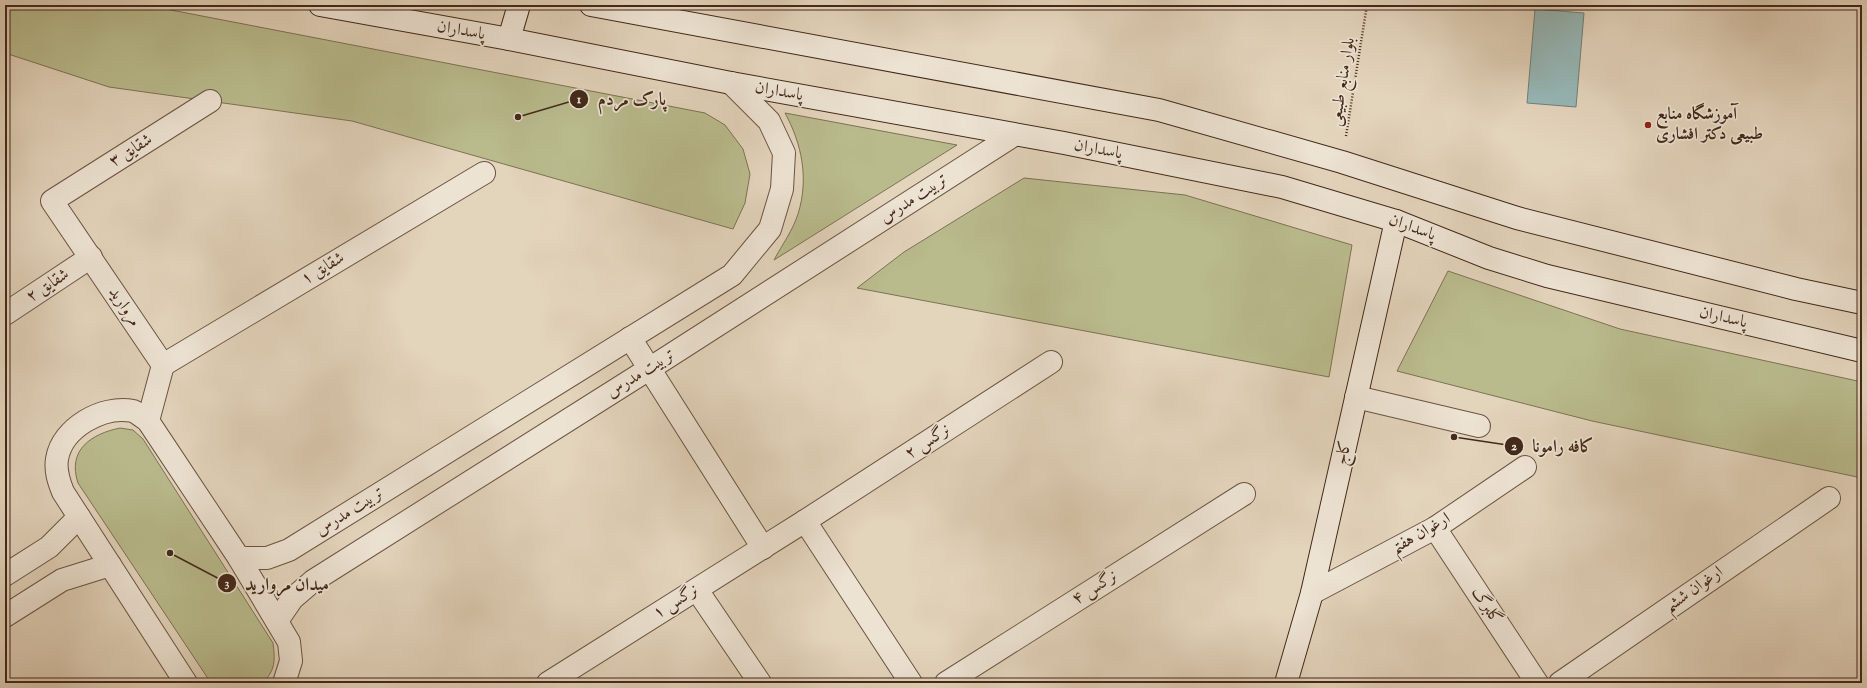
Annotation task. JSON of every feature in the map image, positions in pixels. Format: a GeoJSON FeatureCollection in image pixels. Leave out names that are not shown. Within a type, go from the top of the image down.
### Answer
{"type":"FeatureCollection","features":[{"type":"Feature","properties":{"kind":"street","name":"پاسداران"},"geometry":{"type":"LineString","coordinates":[[320,5],[509,39],[731,83],[1064,143],[1282,187],[1396,221],[1489,258],[1547,276],[1862,351]]}},
{"type":"Feature","properties":{"kind":"street"},"geometry":{"type":"LineString","coordinates":[[509,39],[519,5]]}},
{"type":"Feature","properties":{"kind":"street"},"geometry":{"type":"LineString","coordinates":[[591,5],[1159,110],[1342,162],[1517,218],[1796,289],[1862,304]]}},
{"type":"Feature","properties":{"kind":"street","name":"تربیت مدرس"},"geometry":{"type":"LineString","coordinates":[[239,558],[267,558],[289,550],[732,275],[770,229],[782,189],[784,153],[769,121],[731,83]]}},
{"type":"Feature","properties":{"kind":"street","name":"شقایق ۳"},"geometry":{"type":"LineString","coordinates":[[52,201],[210,101]]}},
{"type":"Feature","properties":{"kind":"street","name":"تربیت مدرس"},"geometry":{"type":"LineString","coordinates":[[277,622],[292,599],[313,581],[650,369],[1014,135]]}},
{"type":"Feature","properties":{"kind":"street","name":"شقایق ۱"},"geometry":{"type":"LineString","coordinates":[[163,365],[484,173]]}},
{"type":"Feature","properties":{"kind":"street","name":"مروارید"},"geometry":{"type":"LineString","coordinates":[[52,201],[163,365]]}},
{"type":"Feature","properties":{"kind":"street","name":"کاج"},"geometry":{"type":"LineString","coordinates":[[1286,683],[1312,594],[1396,221]]}},
{"type":"Feature","properties":{"kind":"street","name":"شقایق ۲"},"geometry":{"type":"LineString","coordinates":[[5,314],[91,258]]}},
{"type":"Feature","properties":{"kind":"street"},"geometry":{"type":"LineString","coordinates":[[630,338],[763,548]]}},
{"type":"Feature","properties":{"kind":"street","name":"نرگس ۲"},"geometry":{"type":"LineString","coordinates":[[805,522],[1051,362]]}},
{"type":"Feature","properties":{"kind":"street"},"geometry":{"type":"LineString","coordinates":[[148,421],[163,365]]}},
{"type":"Feature","properties":{"kind":"street"},"geometry":{"type":"LineString","coordinates":[[1356,397],[1480,426]]}},
{"type":"Feature","properties":{"kind":"street"},"geometry":{"type":"LineString","coordinates":[[186,683],[63,492],[57,477],[57,460],[62,444],[72,430],[85,421],[101,415],[116,411],[134,411],[148,421],[239,558],[289,642],[291,661],[284,683]]}},
{"type":"Feature","properties":{"kind":"street","name":"ارغوان هفتم"},"geometry":{"type":"LineString","coordinates":[[1312,594],[1435,528],[1525,467]]}},
{"type":"Feature","properties":{"kind":"street","name":"نرگس ۴"},"geometry":{"type":"LineString","coordinates":[[946,683],[1244,494]]}},
{"type":"Feature","properties":{"kind":"street","name":"ارغوان ششم"},"geometry":{"type":"LineString","coordinates":[[1560,683],[1829,498]]}},
{"type":"Feature","properties":{"kind":"street"},"geometry":{"type":"LineString","coordinates":[[5,575],[49,547],[79,517]]}},
{"type":"Feature","properties":{"kind":"street"},"geometry":{"type":"LineString","coordinates":[[805,522],[911,683]]}},
{"type":"Feature","properties":{"kind":"street","name":"نرگس ۱"},"geometry":{"type":"LineString","coordinates":[[548,683],[805,522]]}},
{"type":"Feature","properties":{"kind":"street","name":"گلبرگ"},"geometry":{"type":"LineString","coordinates":[[1435,528],[1537,683]]}},
{"type":"Feature","properties":{"kind":"street"},"geometry":{"type":"LineString","coordinates":[[5,616],[62,580],[110,564]]}},
{"type":"Feature","properties":{"kind":"street"},"geometry":{"type":"LineString","coordinates":[[696,590],[760,683]]}},
{"type":"Feature","properties":{"kind":"path","name":"بلوار منابع طبیعی"},"geometry":{"type":"LineString","coordinates":[[1342,162],[1367,5]]}},
{"type":"Feature","properties":{"kind":"green space"},"geometry":{"type":"Polygon","coordinates":[[[5,5],[145,5],[705,113],[725,125],[743,149],[750,174],[745,203],[733,229],[352,121],[109,87],[5,53],[5,5]]]}},
{"type":"Feature","properties":{"kind":"green space"},"geometry":{"type":"Polygon","coordinates":[[[785,113],[957,145],[774,260],[796,220],[803,188],[802,162],[799,149],[796,137],[785,113]]]}},
{"type":"Feature","properties":{"kind":"green space"},"geometry":{"type":"Polygon","coordinates":[[[1024,178],[1185,195],[1352,245],[1329,377],[857,288],[904,252],[1024,178]]]}},
{"type":"Feature","properties":{"kind":"green space"},"geometry":{"type":"Polygon","coordinates":[[[1448,271],[1620,329],[1862,382],[1862,478],[1592,421],[1397,371],[1448,271]]]}},
{"type":"Feature","properties":{"kind":"green space"},"geometry":{"type":"Polygon","coordinates":[[[120,428],[133,430],[143,439],[273,643],[274,664],[270,674],[262,683],[211,683],[78,483],[75,471],[76,461],[84,445],[100,434],[120,428]]]}},
{"type":"Feature","properties":{"kind":"water"},"geometry":{"type":"Polygon","coordinates":[[[1535,9],[1584,13],[1576,107],[1527,103],[1535,9]]]}},
{"type":"Feature","properties":{"kind":"place","name":"پارک مردم"},"geometry":{"type":"Point","coordinates":[518,117]}},
{"type":"Feature","properties":{"kind":"place","name":"آموزشگاه منابع طبیعی دکتر افشاری"},"geometry":{"type":"Point","coordinates":[1648,125]}},
{"type":"Feature","properties":{"kind":"place","name":"کافه رامونا"},"geometry":{"type":"Point","coordinates":[1454,437]}},
{"type":"Feature","properties":{"kind":"place","name":"میدان مروارید"},"geometry":{"type":"Point","coordinates":[170,553]}}]}
